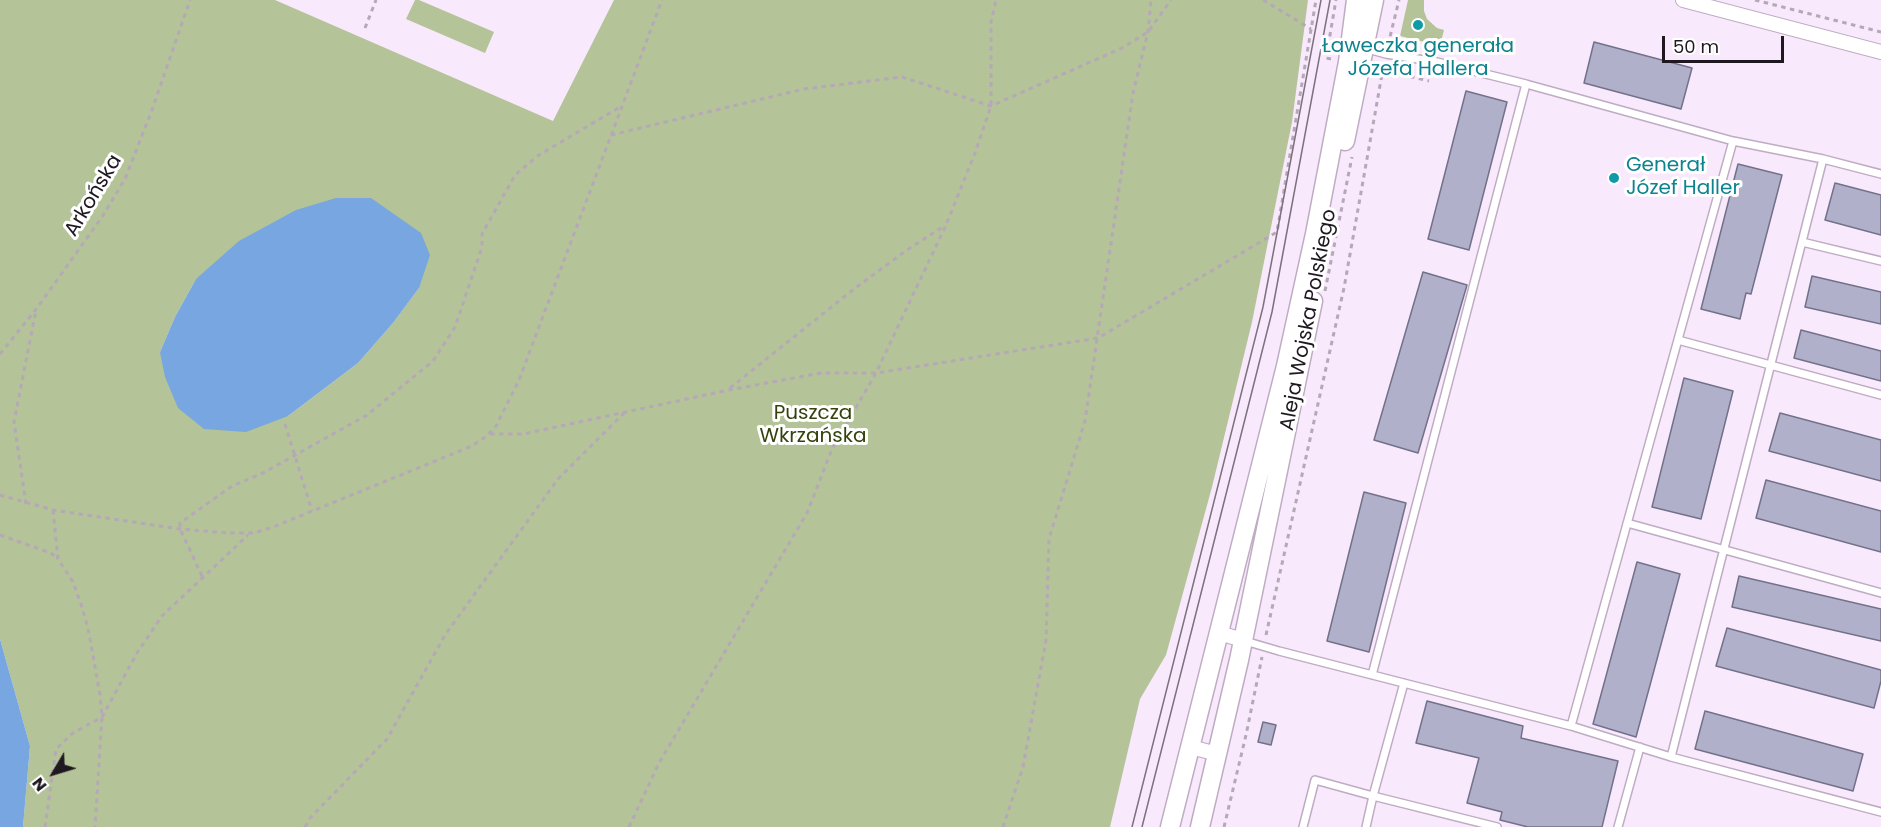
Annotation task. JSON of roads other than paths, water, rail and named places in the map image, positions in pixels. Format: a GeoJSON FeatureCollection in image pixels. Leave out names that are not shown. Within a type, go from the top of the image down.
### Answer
{"type":"FeatureCollection","features":[{"type":"Feature","properties":{"kind":"main road","name":"Aleja Wojska Polskiego"},"geometry":{"type":"LineString","coordinates":[[1200,827],[1279,473],[1357,46],[1356,0]]}},
{"type":"Feature","properties":{"kind":"main road","name":"Aleja Wojska Polskiego"},"geometry":{"type":"LineString","coordinates":[[1170,827],[1287,366],[1314,234],[1357,46],[1374,0]]}},
{"type":"Feature","properties":{"kind":"street"},"geometry":{"type":"LineString","coordinates":[[1683,0],[1880,49]]}},
{"type":"Feature","properties":{"kind":"street"},"geometry":{"type":"LineString","coordinates":[[1219,633],[1243,640]]}},
{"type":"Feature","properties":{"kind":"street"},"geometry":{"type":"LineString","coordinates":[[1190,747],[1218,754]]}},
{"type":"Feature","properties":{"kind":"lane"},"geometry":{"type":"LineString","coordinates":[[1357,46],[1386,54],[1437,62],[1733,141],[1823,159],[1881,174]]}},
{"type":"Feature","properties":{"kind":"lane"},"geometry":{"type":"LineString","coordinates":[[1372,675],[1526,84]]}},
{"type":"Feature","properties":{"kind":"lane"},"geometry":{"type":"LineString","coordinates":[[1571,726],[1733,141]]}},
{"type":"Feature","properties":{"kind":"lane"},"geometry":{"type":"LineString","coordinates":[[1671,757],[1823,159]]}},
{"type":"Feature","properties":{"kind":"lane"},"geometry":{"type":"LineString","coordinates":[[1802,242],[1881,261]]}},
{"type":"Feature","properties":{"kind":"lane"},"geometry":{"type":"LineString","coordinates":[[1678,340],[1881,395]]}},
{"type":"Feature","properties":{"kind":"lane"},"geometry":{"type":"LineString","coordinates":[[1627,523],[1881,592]]}},
{"type":"Feature","properties":{"kind":"lane"},"geometry":{"type":"LineString","coordinates":[[1243,640],[1571,726],[1671,757],[1881,812]]}},
{"type":"Feature","properties":{"kind":"lane"},"geometry":{"type":"LineString","coordinates":[[1366,827],[1404,683]]}},
{"type":"Feature","properties":{"kind":"lane"},"geometry":{"type":"LineString","coordinates":[[1618,827],[1640,747]]}},
{"type":"Feature","properties":{"kind":"lane"},"geometry":{"type":"LineString","coordinates":[[1303,827],[1315,780],[1497,827]]}},
{"type":"Feature","properties":{"kind":"water"},"geometry":{"type":"Polygon","coordinates":[[[336,198],[371,198],[421,233],[430,255],[419,288],[393,323],[358,363],[288,416],[246,432],[204,429],[178,408],[165,377],[160,352],[175,317],[196,279],[239,241],[296,210],[336,198]]]}},
{"type":"Feature","properties":{"kind":"water"},"geometry":{"type":"Polygon","coordinates":[[[0,639],[30,746],[23,827],[0,827],[0,639]]]}},
{"type":"Feature","properties":{"kind":"tram line"},"geometry":{"type":"LineString","coordinates":[[1132,827],[1263,307],[1321,0]]}},
{"type":"Feature","properties":{"kind":"tram line"},"geometry":{"type":"LineString","coordinates":[[1142,827],[1272,312],[1330,0]]}},
{"type":"Feature","properties":{"kind":"place","name":"Ławeczka generała Józefa Hallera"},"geometry":{"type":"Point","coordinates":[1418,25]}},
{"type":"Feature","properties":{"kind":"place","name":"Generał Józef Haller"},"geometry":{"type":"Point","coordinates":[1614,178]}},
{"type":"Feature","properties":{"kind":"park label","name":"Puszcza Wkrzańska"},"geometry":{"type":"Point","coordinates":[813,426]}}]}
